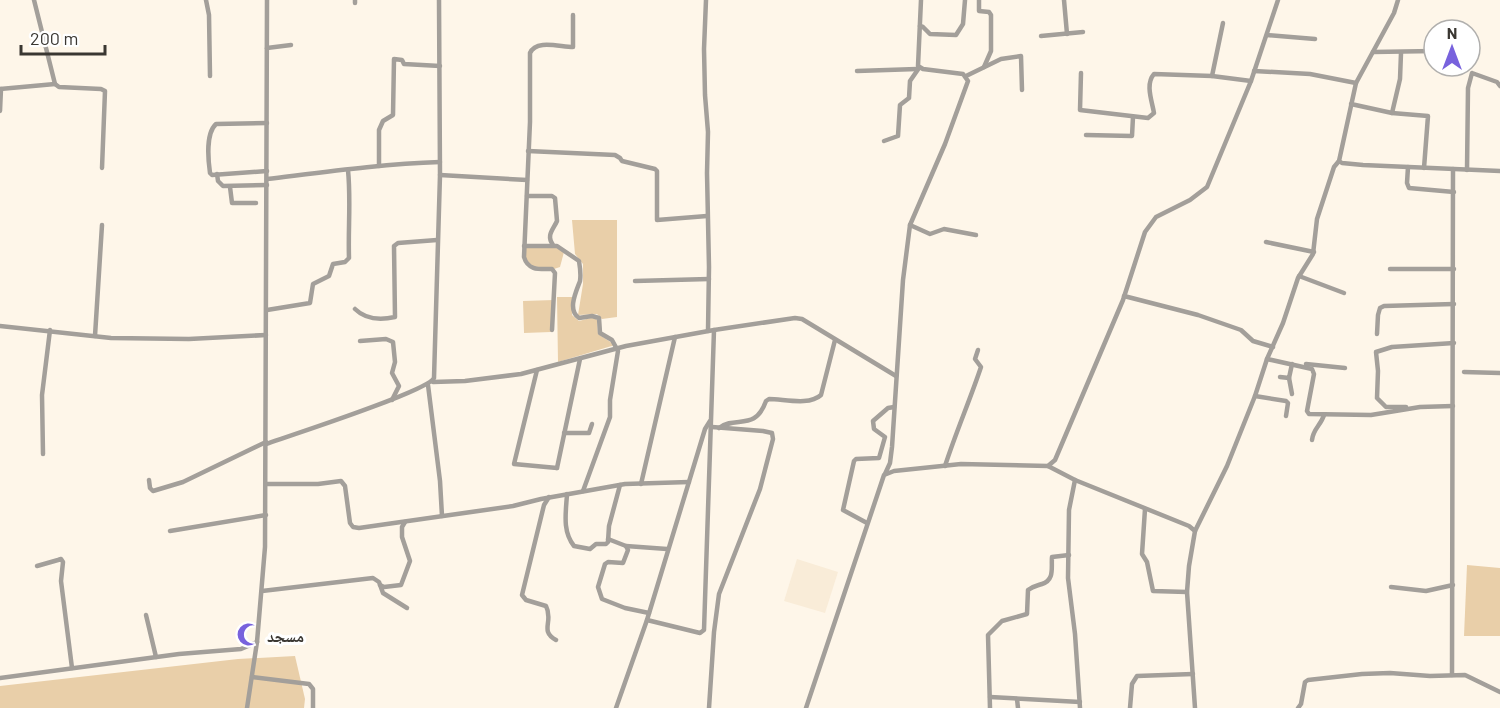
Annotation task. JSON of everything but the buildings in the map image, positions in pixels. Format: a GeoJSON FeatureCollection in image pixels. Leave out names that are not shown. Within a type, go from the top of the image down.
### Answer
{"type":"FeatureCollection","features":[{"type":"Feature","properties":{"kind":"street"},"geometry":{"type":"LineString","coordinates":[[34,0],[55,84]]}},
{"type":"Feature","properties":{"kind":"street"},"geometry":{"type":"LineString","coordinates":[[206,0],[209,15],[210,76]]}},
{"type":"Feature","properties":{"kind":"street"},"geometry":{"type":"LineString","coordinates":[[247,708],[257,642],[266,515],[267,0]]}},
{"type":"Feature","properties":{"kind":"street"},"geometry":{"type":"LineString","coordinates":[[439,0],[440,175],[430,383],[442,516]]}},
{"type":"Feature","properties":{"kind":"street"},"geometry":{"type":"LineString","coordinates":[[647,620],[700,633],[704,630],[714,382],[707,216],[706,0]]}},
{"type":"Feature","properties":{"kind":"street"},"geometry":{"type":"LineString","coordinates":[[884,141],[898,136],[900,105],[909,98],[910,81],[918,68],[921,0]]}},
{"type":"Feature","properties":{"kind":"street"},"geometry":{"type":"LineString","coordinates":[[920,26],[932,34],[956,35],[963,24],[965,0]]}},
{"type":"Feature","properties":{"kind":"street"},"geometry":{"type":"LineString","coordinates":[[979,0],[979,11],[989,12],[991,15],[991,53],[984,67]]}},
{"type":"Feature","properties":{"kind":"street"},"geometry":{"type":"LineString","coordinates":[[1064,0],[1066,34]]}},
{"type":"Feature","properties":{"kind":"street"},"geometry":{"type":"LineString","coordinates":[[1048,466],[1054,460],[1124,296],[1142,237],[1148,226],[1156,217],[1190,200],[1207,187],[1251,81],[1278,0]]}},
{"type":"Feature","properties":{"kind":"street"},"geometry":{"type":"LineString","coordinates":[[1195,708],[1187,592],[1195,531],[1227,466],[1299,276],[1314,252],[1317,215],[1334,167],[1339,161],[1356,84],[1394,13],[1398,0]]}},
{"type":"Feature","properties":{"kind":"street"},"geometry":{"type":"LineString","coordinates":[[552,330],[555,273],[552,269],[528,266],[524,257],[531,49],[542,45],[573,47],[573,15]]}},
{"type":"Feature","properties":{"kind":"street"},"geometry":{"type":"LineString","coordinates":[[1212,76],[1223,23]]}},
{"type":"Feature","properties":{"kind":"street"},"geometry":{"type":"LineString","coordinates":[[1041,36],[1083,32]]}},
{"type":"Feature","properties":{"kind":"street"},"geometry":{"type":"LineString","coordinates":[[1267,35],[1315,39]]}},
{"type":"Feature","properties":{"kind":"street"},"geometry":{"type":"LineString","coordinates":[[267,48],[291,45]]}},
{"type":"Feature","properties":{"kind":"street"},"geometry":{"type":"LineString","coordinates":[[1373,52],[1422,51]]}},
{"type":"Feature","properties":{"kind":"street"},"geometry":{"type":"LineString","coordinates":[[1392,113],[1400,78],[1401,52]]}},
{"type":"Feature","properties":{"kind":"street"},"geometry":{"type":"LineString","coordinates":[[966,76],[1003,58],[1021,56],[1022,90]]}},
{"type":"Feature","properties":{"kind":"street"},"geometry":{"type":"LineString","coordinates":[[380,166],[379,130],[383,121],[393,115],[394,59],[402,60],[404,64],[440,66]]}},
{"type":"Feature","properties":{"kind":"street"},"geometry":{"type":"LineString","coordinates":[[857,71],[918,68],[961,73],[966,76]]}},
{"type":"Feature","properties":{"kind":"street"},"geometry":{"type":"LineString","coordinates":[[1254,71],[1310,74],[1356,84]]}},
{"type":"Feature","properties":{"kind":"street"},"geometry":{"type":"LineString","coordinates":[[1081,73],[1080,110],[1148,118],[1154,114],[1150,78],[1154,74],[1212,76],[1251,81]]}},
{"type":"Feature","properties":{"kind":"street"},"geometry":{"type":"LineString","coordinates":[[1467,170],[1468,88],[1472,73],[1497,82],[1500,86]]}},
{"type":"Feature","properties":{"kind":"street"},"geometry":{"type":"LineString","coordinates":[[806,708],[867,523],[890,463],[903,280],[910,225],[945,144],[967,84],[966,76]]}},
{"type":"Feature","properties":{"kind":"street"},"geometry":{"type":"LineString","coordinates":[[0,111],[1,89],[55,84],[60,87],[105,91],[102,168]]}},
{"type":"Feature","properties":{"kind":"street"},"geometry":{"type":"LineString","coordinates":[[1351,104],[1392,113],[1428,116],[1424,168]]}},
{"type":"Feature","properties":{"kind":"street"},"geometry":{"type":"LineString","coordinates":[[1086,135],[1132,136],[1133,117]]}},
{"type":"Feature","properties":{"kind":"street"},"geometry":{"type":"LineString","coordinates":[[267,123],[218,123],[213,126],[209,167],[211,174],[267,171]]}},
{"type":"Feature","properties":{"kind":"street"},"geometry":{"type":"LineString","coordinates":[[528,151],[615,155],[622,161],[655,169],[657,171],[657,219],[707,216]]}},
{"type":"Feature","properties":{"kind":"street"},"geometry":{"type":"LineString","coordinates":[[1339,161],[1352,164],[1500,171]]}},
{"type":"Feature","properties":{"kind":"street"},"geometry":{"type":"LineString","coordinates":[[267,178],[440,162]]}},
{"type":"Feature","properties":{"kind":"street"},"geometry":{"type":"LineString","coordinates":[[1408,167],[1409,189],[1454,192]]}},
{"type":"Feature","properties":{"kind":"street"},"geometry":{"type":"LineString","coordinates":[[1452,675],[1454,169]]}},
{"type":"Feature","properties":{"kind":"street"},"geometry":{"type":"LineString","coordinates":[[267,309],[310,303],[313,284],[329,276],[333,264],[345,262],[349,258],[348,170]]}},
{"type":"Feature","properties":{"kind":"street"},"geometry":{"type":"LineString","coordinates":[[217,174],[220,184],[230,187],[267,185]]}},
{"type":"Feature","properties":{"kind":"street"},"geometry":{"type":"LineString","coordinates":[[440,175],[527,180]]}},
{"type":"Feature","properties":{"kind":"street"},"geometry":{"type":"LineString","coordinates":[[230,187],[232,203],[256,203]]}},
{"type":"Feature","properties":{"kind":"street"},"geometry":{"type":"LineString","coordinates":[[527,196],[555,198],[557,222],[550,233],[553,245]]}},
{"type":"Feature","properties":{"kind":"street"},"geometry":{"type":"LineString","coordinates":[[95,336],[102,225]]}},
{"type":"Feature","properties":{"kind":"street"},"geometry":{"type":"LineString","coordinates":[[910,225],[930,234],[944,229],[976,235]]}},
{"type":"Feature","properties":{"kind":"street"},"geometry":{"type":"LineString","coordinates":[[355,309],[368,318],[395,317],[394,246],[398,243],[437,240]]}},
{"type":"Feature","properties":{"kind":"street"},"geometry":{"type":"LineString","coordinates":[[1266,242],[1314,252]]}},
{"type":"Feature","properties":{"kind":"street"},"geometry":{"type":"LineString","coordinates":[[524,246],[559,246],[576,259],[580,264],[580,280],[572,308],[574,313],[579,318],[592,316],[599,318],[600,333],[612,340],[618,354],[610,400],[610,417],[583,491]]}},
{"type":"Feature","properties":{"kind":"street"},"geometry":{"type":"LineString","coordinates":[[1390,270],[1454,269]]}},
{"type":"Feature","properties":{"kind":"street"},"geometry":{"type":"LineString","coordinates":[[1299,276],[1344,293]]}},
{"type":"Feature","properties":{"kind":"street"},"geometry":{"type":"LineString","coordinates":[[635,281],[709,279]]}},
{"type":"Feature","properties":{"kind":"street"},"geometry":{"type":"LineString","coordinates":[[1124,296],[1198,315],[1241,330],[1253,341],[1273,347]]}},
{"type":"Feature","properties":{"kind":"street"},"geometry":{"type":"LineString","coordinates":[[1377,334],[1378,315],[1380,308],[1384,306],[1454,304]]}},
{"type":"Feature","properties":{"kind":"street"},"geometry":{"type":"LineString","coordinates":[[149,480],[153,491],[170,486],[266,443],[391,401],[430,383],[465,381],[537,370],[616,348],[711,330],[799,318],[896,376]]}},
{"type":"Feature","properties":{"kind":"street"},"geometry":{"type":"LineString","coordinates":[[0,326],[95,336],[189,339],[266,335]]}},
{"type":"Feature","properties":{"kind":"street"},"geometry":{"type":"LineString","coordinates":[[43,454],[42,394],[50,330]]}},
{"type":"Feature","properties":{"kind":"street"},"geometry":{"type":"LineString","coordinates":[[641,484],[675,337]]}},
{"type":"Feature","properties":{"kind":"street"},"geometry":{"type":"LineString","coordinates":[[360,341],[386,339],[393,342],[395,362],[392,373],[399,386],[391,401]]}},
{"type":"Feature","properties":{"kind":"street"},"geometry":{"type":"LineString","coordinates":[[718,428],[722,425],[748,421],[761,413],[767,400],[817,399],[821,395],[835,340]]}},
{"type":"Feature","properties":{"kind":"street"},"geometry":{"type":"LineString","coordinates":[[1454,343],[1392,347],[1376,352],[1377,398],[1386,407],[1454,406]]}},
{"type":"Feature","properties":{"kind":"street"},"geometry":{"type":"LineString","coordinates":[[945,466],[957,426],[966,409],[981,367],[975,359],[978,350]]}},
{"type":"Feature","properties":{"kind":"street"},"geometry":{"type":"LineString","coordinates":[[1268,358],[1312,369],[1314,374],[1307,412],[1311,415],[1376,415],[1413,408]]}},
{"type":"Feature","properties":{"kind":"street"},"geometry":{"type":"LineString","coordinates":[[1268,358],[1326,368],[1345,368]]}},
{"type":"Feature","properties":{"kind":"street"},"geometry":{"type":"LineString","coordinates":[[537,370],[514,464],[557,469],[580,359]]}},
{"type":"Feature","properties":{"kind":"street"},"geometry":{"type":"LineString","coordinates":[[1292,364],[1289,378],[1292,394]]}},
{"type":"Feature","properties":{"kind":"street"},"geometry":{"type":"LineString","coordinates":[[1464,372],[1500,373]]}},
{"type":"Feature","properties":{"kind":"street"},"geometry":{"type":"LineString","coordinates":[[1280,377],[1289,378]]}},
{"type":"Feature","properties":{"kind":"street"},"geometry":{"type":"LineString","coordinates":[[1255,396],[1286,401],[1286,416]]}},
{"type":"Feature","properties":{"kind":"street"},"geometry":{"type":"LineString","coordinates":[[867,523],[843,510],[854,461],[879,458],[885,437],[873,429],[873,421],[888,408],[894,407]]}},
{"type":"Feature","properties":{"kind":"street"},"geometry":{"type":"LineString","coordinates":[[1312,441],[1313,432],[1324,415]]}},
{"type":"Feature","properties":{"kind":"street"},"geometry":{"type":"LineString","coordinates":[[564,433],[589,433],[592,424]]}},
{"type":"Feature","properties":{"kind":"street"},"geometry":{"type":"LineString","coordinates":[[709,708],[719,594],[760,489],[773,439],[772,433],[718,428],[711,424]]}},
{"type":"Feature","properties":{"kind":"street"},"geometry":{"type":"LineString","coordinates":[[616,708],[647,620],[705,429],[711,424]]}},
{"type":"Feature","properties":{"kind":"street"},"geometry":{"type":"LineString","coordinates":[[890,463],[898,470]]}},
{"type":"Feature","properties":{"kind":"street"},"geometry":{"type":"LineString","coordinates":[[885,474],[898,470],[945,466],[987,464],[1048,466],[1074,480],[1189,526],[1195,531]]}},
{"type":"Feature","properties":{"kind":"street"},"geometry":{"type":"LineString","coordinates":[[990,697],[1080,705],[1070,594],[1070,510],[1074,480]]}},
{"type":"Feature","properties":{"kind":"street"},"geometry":{"type":"LineString","coordinates":[[266,484],[318,484],[341,481],[345,486],[350,523],[352,527],[359,528],[513,506],[583,491],[641,484],[690,482]]}},
{"type":"Feature","properties":{"kind":"street"},"geometry":{"type":"LineString","coordinates":[[567,494],[565,526],[567,534],[574,546],[590,549],[596,544],[607,544],[609,526],[620,486]]}},
{"type":"Feature","properties":{"kind":"street"},"geometry":{"type":"LineString","coordinates":[[549,497],[544,505],[522,595],[526,600],[546,606],[550,617],[546,630],[556,640]]}},
{"type":"Feature","properties":{"kind":"street"},"geometry":{"type":"LineString","coordinates":[[1145,509],[1142,554],[1147,562],[1153,591],[1187,592]]}},
{"type":"Feature","properties":{"kind":"street"},"geometry":{"type":"LineString","coordinates":[[170,531],[266,515]]}},
{"type":"Feature","properties":{"kind":"street"},"geometry":{"type":"LineString","coordinates":[[380,585],[384,587],[401,585],[410,561],[402,537],[402,527],[405,522]]}},
{"type":"Feature","properties":{"kind":"street"},"geometry":{"type":"LineString","coordinates":[[608,539],[626,546],[667,549]]}},
{"type":"Feature","properties":{"kind":"street"},"geometry":{"type":"LineString","coordinates":[[626,546],[628,550],[623,563],[608,562],[605,564],[598,589],[604,601],[649,613]]}},
{"type":"Feature","properties":{"kind":"street"},"geometry":{"type":"LineString","coordinates":[[990,708],[988,635],[1002,621],[1027,614],[1028,590],[1031,587],[1045,584],[1050,578],[1052,557],[1069,555]]}},
{"type":"Feature","properties":{"kind":"street"},"geometry":{"type":"LineString","coordinates":[[37,566],[62,560],[61,581],[72,668]]}},
{"type":"Feature","properties":{"kind":"street"},"geometry":{"type":"LineString","coordinates":[[262,591],[373,578],[376,579],[383,593],[406,608]]}},
{"type":"Feature","properties":{"kind":"street"},"geometry":{"type":"LineString","coordinates":[[1391,587],[1426,591],[1453,585]]}},
{"type":"Feature","properties":{"kind":"street"},"geometry":{"type":"LineString","coordinates":[[146,615],[156,657]]}},
{"type":"Feature","properties":{"kind":"street"},"geometry":{"type":"LineString","coordinates":[[0,678],[156,657],[241,649],[257,642]]}},
{"type":"Feature","properties":{"kind":"street"},"geometry":{"type":"LineString","coordinates":[[241,649],[255,656]]}},
{"type":"Feature","properties":{"kind":"street"},"geometry":{"type":"LineString","coordinates":[[1130,708],[1132,684],[1137,676],[1192,674]]}},
{"type":"Feature","properties":{"kind":"street"},"geometry":{"type":"LineString","coordinates":[[1298,708],[1301,704],[1305,682],[1308,680],[1362,674],[1468,675],[1500,692]]}},
{"type":"Feature","properties":{"kind":"street"},"geometry":{"type":"LineString","coordinates":[[252,677],[309,684],[313,689],[313,708]]}},
{"type":"Feature","properties":{"kind":"street"},"geometry":{"type":"LineString","coordinates":[[1017,699],[1018,708]]}},
{"type":"Feature","properties":{"kind":"shaded area"},"geometry":{"type":"Polygon","coordinates":[[[572,220],[617,220],[617,317],[602,319],[597,314],[578,315],[583,284],[583,264],[575,254],[572,220]]]}},
{"type":"Feature","properties":{"kind":"shaded area"},"geometry":{"type":"Polygon","coordinates":[[[555,247],[564,252],[560,267],[554,269],[531,266],[526,258],[526,248],[555,247]]]}},
{"type":"Feature","properties":{"kind":"shaded area"},"geometry":{"type":"Polygon","coordinates":[[[557,297],[572,297],[572,315],[579,321],[594,317],[597,320],[598,334],[615,345],[558,362],[557,297]]]}},
{"type":"Feature","properties":{"kind":"shaded area"},"geometry":{"type":"Polygon","coordinates":[[[554,300],[551,332],[524,333],[523,301],[554,300]]]}},
{"type":"Feature","properties":{"kind":"shaded area"},"geometry":{"type":"Polygon","coordinates":[[[797,559],[838,572],[825,613],[784,601],[797,559]]]}},
{"type":"Feature","properties":{"kind":"shaded area"},"geometry":{"type":"Polygon","coordinates":[[[1467,565],[1500,568],[1500,636],[1464,636],[1467,565]]]}},
{"type":"Feature","properties":{"kind":"shaded area"},"geometry":{"type":"Polygon","coordinates":[[[295,656],[305,699],[304,708],[0,708],[0,686],[238,659],[295,656]]]}},
{"type":"Feature","properties":{"kind":"place","name":"مسجد"},"geometry":{"type":"Point","coordinates":[249,635]}}]}
